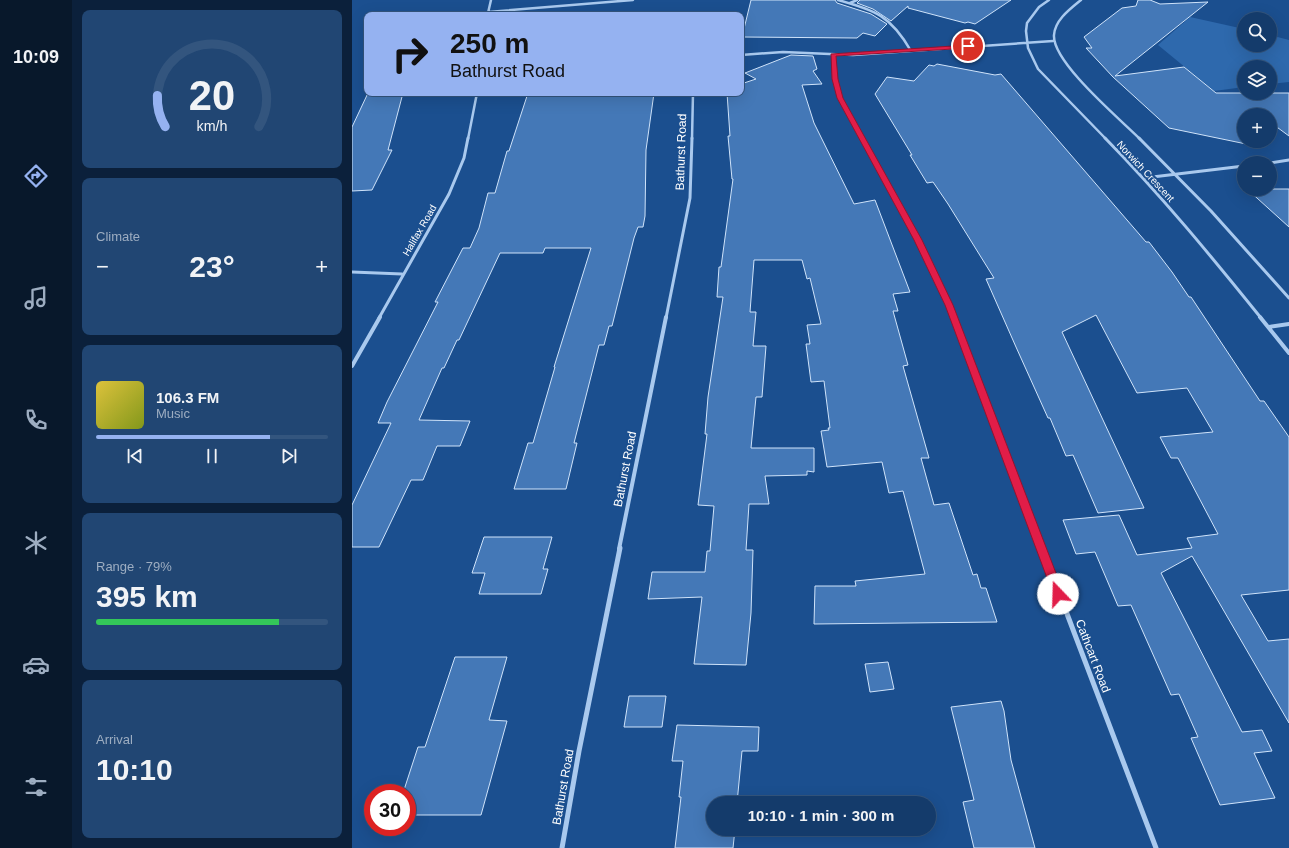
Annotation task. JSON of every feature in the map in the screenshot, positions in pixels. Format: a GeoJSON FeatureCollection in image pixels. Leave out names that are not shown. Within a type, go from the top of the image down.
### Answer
{"type":"FeatureCollection","features":[{"type":"Feature","properties":{"kind":"street"},"geometry":{"type":"LineString","coordinates":[[488,12],[491,0]]}},
{"type":"Feature","properties":{"kind":"street"},"geometry":{"type":"LineString","coordinates":[[509,12],[633,0]]}},
{"type":"Feature","properties":{"kind":"street"},"geometry":{"type":"LineString","coordinates":[[838,0],[873,11],[893,24],[903,36],[911,51]]}},
{"type":"Feature","properties":{"kind":"street"},"geometry":{"type":"LineString","coordinates":[[850,3],[856,0]]}},
{"type":"Feature","properties":{"kind":"street","name":"Norwich Crescent"},"geometry":{"type":"LineString","coordinates":[[1049,0],[1031,15],[1025,27],[1025,42],[1029,54],[1038,69],[1144,178],[1201,243],[1289,353]]}},
{"type":"Feature","properties":{"kind":"street"},"geometry":{"type":"LineString","coordinates":[[744,55],[772,51],[833,55],[1053,41],[1054,30],[1058,20],[1082,0]]}},
{"type":"Feature","properties":{"kind":"street","name":"Norwich Crescent"},"geometry":{"type":"LineString","coordinates":[[1053,41],[1060,58],[1073,73],[1177,175],[1289,298]]}},
{"type":"Feature","properties":{"kind":"street","name":"Cathcart Road"},"geometry":{"type":"LineString","coordinates":[[833,55],[835,79],[840,98],[918,240],[949,305],[1156,848]]}},
{"type":"Feature","properties":{"kind":"street","name":"Halifax Road"},"geometry":{"type":"LineString","coordinates":[[352,366],[402,274],[449,194],[467,148],[476,96]]}},
{"type":"Feature","properties":{"kind":"street","name":"Bathurst Road"},"geometry":{"type":"LineString","coordinates":[[562,848],[579,752],[690,198],[692,178],[693,96]]}},
{"type":"Feature","properties":{"kind":"street"},"geometry":{"type":"LineString","coordinates":[[1277,162],[1289,160]]}},
{"type":"Feature","properties":{"kind":"street"},"geometry":{"type":"LineString","coordinates":[[1144,178],[1237,167]]}},
{"type":"Feature","properties":{"kind":"street"},"geometry":{"type":"LineString","coordinates":[[352,272],[402,274]]}},
{"type":"Feature","properties":{"kind":"street"},"geometry":{"type":"LineString","coordinates":[[1269,327],[1289,324]]}},
{"type":"Feature","properties":{"kind":"shaded area"},"geometry":{"type":"Polygon","coordinates":[[[1190,17],[1237,27],[1237,52],[1277,52],[1277,37],[1289,40],[1289,82],[1277,83],[1277,60],[1237,60],[1237,88],[1214,91],[1158,45],[1190,17]]]}},
{"type":"Feature","properties":{"kind":"building"},"geometry":{"type":"Polygon","coordinates":[[[751,0],[835,0],[837,3],[871,14],[887,24],[875,36],[863,33],[857,38],[744,37],[744,29],[751,0]]]}},
{"type":"Feature","properties":{"kind":"building"},"geometry":{"type":"Polygon","coordinates":[[[860,0],[1011,0],[975,24],[968,22],[965,23],[908,8],[908,6],[891,21],[873,9],[857,3],[860,0]]]}},
{"type":"Feature","properties":{"kind":"building"},"geometry":{"type":"Polygon","coordinates":[[[1138,0],[1150,0],[1160,4],[1208,2],[1115,76],[1184,67],[1216,93],[1237,93],[1237,100],[1277,100],[1277,93],[1289,93],[1289,136],[1277,127],[1277,108],[1237,108],[1237,142],[1169,128],[1113,77],[1086,48],[1092,48],[1084,37],[1122,8],[1136,6],[1138,0]]]}},
{"type":"Feature","properties":{"kind":"building"},"geometry":{"type":"Polygon","coordinates":[[[791,55],[813,56],[817,69],[813,71],[822,84],[802,85],[814,123],[854,204],[875,200],[910,292],[893,294],[898,311],[893,311],[908,365],[903,366],[929,458],[921,458],[934,505],[949,503],[973,575],[977,574],[981,588],[986,588],[997,622],[814,624],[815,586],[856,586],[855,581],[925,574],[903,491],[889,493],[882,462],[827,467],[821,431],[829,430],[828,428],[830,428],[824,381],[811,382],[806,344],[810,344],[807,325],[821,324],[810,278],[807,279],[802,260],[754,260],[750,312],[756,312],[753,346],[766,346],[762,397],[756,397],[751,448],[814,448],[814,472],[807,471],[807,475],[765,476],[769,504],[749,504],[746,550],[753,550],[751,613],[746,665],[694,664],[702,597],[648,599],[652,572],[705,572],[707,551],[710,551],[714,506],[698,505],[707,434],[705,434],[708,397],[723,297],[717,297],[719,267],[721,267],[733,179],[728,136],[730,136],[727,96],[744,96],[744,83],[756,79],[745,73],[791,55]]]}},
{"type":"Feature","properties":{"kind":"building"},"geometry":{"type":"Polygon","coordinates":[[[937,64],[995,75],[1001,74],[1146,242],[1149,242],[1189,297],[1191,297],[1260,401],[1264,401],[1289,437],[1289,590],[1241,595],[1268,641],[1289,639],[1289,723],[1192,556],[1161,573],[1242,732],[1262,730],[1272,751],[1254,753],[1275,798],[1220,805],[1191,738],[1198,737],[1179,694],[1171,695],[1131,605],[1118,606],[1095,552],[1076,554],[1063,520],[1119,515],[1137,555],[1192,548],[1187,538],[1218,534],[1178,458],[1171,458],[1160,437],[1213,432],[1187,388],[1137,393],[1096,315],[1062,332],[1144,508],[1098,513],[1073,455],[1066,456],[986,279],[994,278],[933,182],[927,183],[875,94],[887,77],[914,81],[929,65],[934,66],[937,64]]]}},
{"type":"Feature","properties":{"kind":"building"},"geometry":{"type":"Polygon","coordinates":[[[367,96],[402,96],[388,150],[392,150],[372,190],[352,191],[352,127],[367,96]]]}},
{"type":"Feature","properties":{"kind":"building"},"geometry":{"type":"Polygon","coordinates":[[[527,96],[654,96],[646,150],[645,216],[643,227],[638,227],[634,238],[612,326],[609,326],[604,345],[599,345],[574,443],[577,443],[566,489],[514,489],[528,443],[533,443],[554,367],[591,248],[545,248],[543,253],[500,253],[459,340],[457,340],[444,368],[442,368],[419,420],[470,421],[460,446],[437,446],[423,480],[411,480],[379,547],[352,547],[352,505],[391,423],[378,423],[387,402],[438,302],[435,302],[463,248],[470,248],[479,228],[488,193],[495,193],[507,151],[509,151],[527,96]]]}},
{"type":"Feature","properties":{"kind":"building"},"geometry":{"type":"Polygon","coordinates":[[[1277,189],[1289,189],[1289,227],[1255,196],[1277,196],[1277,189]]]}},
{"type":"Feature","properties":{"kind":"building"},"geometry":{"type":"Polygon","coordinates":[[[484,537],[552,537],[543,569],[548,569],[541,594],[479,594],[485,573],[472,573],[484,537]]]}},
{"type":"Feature","properties":{"kind":"building"},"geometry":{"type":"Polygon","coordinates":[[[455,657],[507,657],[489,720],[507,721],[481,815],[416,815],[416,784],[406,784],[418,747],[425,747],[455,657]]]}},
{"type":"Feature","properties":{"kind":"building"},"geometry":{"type":"Polygon","coordinates":[[[888,662],[894,689],[870,692],[865,664],[888,662]]]}},
{"type":"Feature","properties":{"kind":"building"},"geometry":{"type":"Polygon","coordinates":[[[629,696],[666,696],[662,727],[624,727],[629,696]]]}},
{"type":"Feature","properties":{"kind":"building"},"geometry":{"type":"Polygon","coordinates":[[[1001,701],[1004,711],[1011,760],[1035,848],[974,848],[963,802],[974,800],[951,707],[1001,701]]]}},
{"type":"Feature","properties":{"kind":"building"},"geometry":{"type":"Polygon","coordinates":[[[677,725],[759,727],[758,751],[742,751],[738,796],[706,796],[706,836],[734,836],[733,848],[675,848],[681,797],[679,797],[683,761],[672,761],[677,725]]]}},
{"type":"Feature","properties":{"kind":"route"},"geometry":{"type":"LineString","coordinates":[[968,46],[853,55],[833,55],[835,79],[840,98],[855,128],[918,240],[949,305],[1058,594]]}}]}
